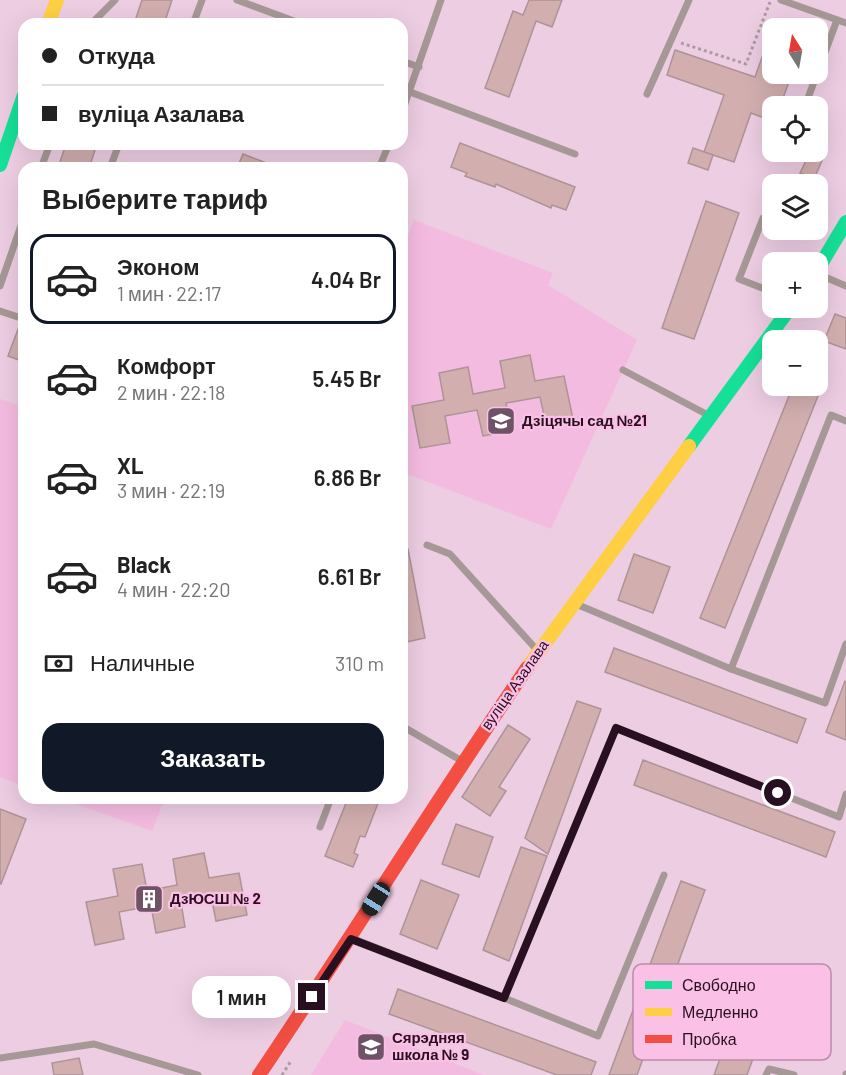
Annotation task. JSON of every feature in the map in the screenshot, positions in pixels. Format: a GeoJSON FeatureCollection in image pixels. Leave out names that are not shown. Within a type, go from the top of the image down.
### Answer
{"type":"FeatureCollection","features":[{"type":"Feature","properties":{"kind":"street"},"geometry":{"type":"LineString","coordinates":[[50,18],[57,0]]}},
{"type":"Feature","properties":{"kind":"street"},"geometry":{"type":"LineString","coordinates":[[0,165],[18,112]]}},
{"type":"Feature","properties":{"kind":"street"},"geometry":{"type":"LineString","coordinates":[[828,252],[846,222]]}},
{"type":"Feature","properties":{"kind":"street","name":"вуліца Азалава"},"geometry":{"type":"LineString","coordinates":[[259,1075],[351,939],[463,761],[538,651],[783,318]]}},
{"type":"Feature","properties":{"kind":"lane"},"geometry":{"type":"LineString","coordinates":[[97,18],[115,0]]}},
{"type":"Feature","properties":{"kind":"lane"},"geometry":{"type":"LineString","coordinates":[[196,18],[202,0]]}},
{"type":"Feature","properties":{"kind":"lane"},"geometry":{"type":"LineString","coordinates":[[237,0],[286,18]]}},
{"type":"Feature","properties":{"kind":"lane"},"geometry":{"type":"LineString","coordinates":[[408,97],[441,0]]}},
{"type":"Feature","properties":{"kind":"lane"},"geometry":{"type":"LineString","coordinates":[[647,94],[689,0]]}},
{"type":"Feature","properties":{"kind":"lane"},"geometry":{"type":"LineString","coordinates":[[781,0],[846,23]]}},
{"type":"Feature","properties":{"kind":"lane"},"geometry":{"type":"LineString","coordinates":[[809,96],[837,20]]}},
{"type":"Feature","properties":{"kind":"lane"},"geometry":{"type":"LineString","coordinates":[[408,63],[419,67]]}},
{"type":"Feature","properties":{"kind":"lane"},"geometry":{"type":"LineString","coordinates":[[410,92],[575,154]]}},
{"type":"Feature","properties":{"kind":"lane"},"geometry":{"type":"LineString","coordinates":[[762,221],[739,279],[762,287]]}},
{"type":"Feature","properties":{"kind":"lane"},"geometry":{"type":"LineString","coordinates":[[0,286],[18,234]]}},
{"type":"Feature","properties":{"kind":"lane"},"geometry":{"type":"LineString","coordinates":[[828,278],[846,286]]}},
{"type":"Feature","properties":{"kind":"lane"},"geometry":{"type":"LineString","coordinates":[[0,311],[18,317]]}},
{"type":"Feature","properties":{"kind":"lane"},"geometry":{"type":"LineString","coordinates":[[623,370],[710,416]]}},
{"type":"Feature","properties":{"kind":"lane"},"geometry":{"type":"LineString","coordinates":[[731,669],[831,415],[846,421]]}},
{"type":"Feature","properties":{"kind":"lane"},"geometry":{"type":"LineString","coordinates":[[427,545],[450,554],[538,651]]}},
{"type":"Feature","properties":{"kind":"lane"},"geometry":{"type":"LineString","coordinates":[[572,603],[731,669],[825,703],[846,644]]}},
{"type":"Feature","properties":{"kind":"lane"},"geometry":{"type":"LineString","coordinates":[[504,998],[616,728],[839,817],[846,794]]}},
{"type":"Feature","properties":{"kind":"lane"},"geometry":{"type":"LineString","coordinates":[[408,729],[463,761]]}},
{"type":"Feature","properties":{"kind":"lane"},"geometry":{"type":"LineString","coordinates":[[320,826],[329,804]]}},
{"type":"Feature","properties":{"kind":"lane"},"geometry":{"type":"LineString","coordinates":[[351,939],[598,1036],[664,875]]}},
{"type":"Feature","properties":{"kind":"lane"},"geometry":{"type":"LineString","coordinates":[[0,1058],[94,1044],[198,1075]]}},
{"type":"Feature","properties":{"kind":"lane"},"geometry":{"type":"LineString","coordinates":[[766,1075],[769,1069],[794,1075]]}},
{"type":"Feature","properties":{"kind":"path"},"geometry":{"type":"LineString","coordinates":[[672,39],[746,64],[771,0]]}},
{"type":"Feature","properties":{"kind":"path"},"geometry":{"type":"LineString","coordinates":[[282,1075],[295,1055]]}},
{"type":"Feature","properties":{"kind":"shaded area","name":"Дзіцячы сад №21"},"geometry":{"type":"Polygon","coordinates":[[[414,220],[553,273],[548,285],[637,340],[551,529],[408,474],[408,236],[414,220]]]}},
{"type":"Feature","properties":{"kind":"shaded area"},"geometry":{"type":"Polygon","coordinates":[[[0,399],[18,405],[18,784],[0,777],[0,399]]]}},
{"type":"Feature","properties":{"kind":"shaded area"},"geometry":{"type":"Polygon","coordinates":[[[76,804],[163,804],[152,831],[76,804]]]}},
{"type":"Feature","properties":{"kind":"shaded area","name":"Сярэдняя школа № 9"},"geometry":{"type":"Polygon","coordinates":[[[345,1020],[484,1075],[311,1075],[345,1020]]]}},
{"type":"Feature","properties":{"kind":"building"},"geometry":{"type":"Polygon","coordinates":[[[142,0],[172,0],[166,18],[136,18],[142,0]]]}},
{"type":"Feature","properties":{"kind":"building"},"geometry":{"type":"Polygon","coordinates":[[[529,0],[562,0],[552,27],[536,21],[509,97],[485,88],[513,11],[523,15],[529,0]]]}},
{"type":"Feature","properties":{"kind":"building"},"geometry":{"type":"Polygon","coordinates":[[[675,50],[755,77],[762,57],[762,84],[788,84],[784,96],[762,96],[762,117],[751,113],[734,162],[704,152],[724,95],[667,75],[675,50]]]}},
{"type":"Feature","properties":{"kind":"building"},"geometry":{"type":"Polygon","coordinates":[[[460,143],[575,187],[566,210],[552,205],[551,208],[496,184],[495,187],[465,176],[467,173],[451,167],[460,143]]]}},
{"type":"Feature","properties":{"kind":"building"},"geometry":{"type":"Polygon","coordinates":[[[693,148],[713,155],[708,170],[688,163],[693,148]]]}},
{"type":"Feature","properties":{"kind":"building"},"geometry":{"type":"Polygon","coordinates":[[[64,150],[95,150],[91,162],[60,162],[64,150]]]}},
{"type":"Feature","properties":{"kind":"building"},"geometry":{"type":"Polygon","coordinates":[[[243,154],[264,162],[240,162],[243,154]]]}},
{"type":"Feature","properties":{"kind":"building"},"geometry":{"type":"Polygon","coordinates":[[[805,162],[821,162],[816,174],[800,173],[805,162]]]}},
{"type":"Feature","properties":{"kind":"building"},"geometry":{"type":"Polygon","coordinates":[[[706,201],[739,213],[694,339],[662,328],[706,201]]]}},
{"type":"Feature","properties":{"kind":"building"},"geometry":{"type":"Polygon","coordinates":[[[835,314],[846,318],[846,349],[828,342],[828,331],[835,314]]]}},
{"type":"Feature","properties":{"kind":"building"},"geometry":{"type":"Polygon","coordinates":[[[18,329],[18,360],[8,356],[18,329]]]}},
{"type":"Feature","properties":{"kind":"building"},"geometry":{"type":"Polygon","coordinates":[[[530,355],[535,381],[564,376],[573,419],[546,424],[540,397],[506,403],[511,431],[483,436],[477,410],[445,416],[450,443],[420,448],[412,406],[444,400],[439,373],[468,367],[473,394],[505,388],[500,361],[530,355]]]}},
{"type":"Feature","properties":{"kind":"building"},"geometry":{"type":"Polygon","coordinates":[[[789,396],[818,396],[725,628],[700,618],[789,396]]]}},
{"type":"Feature","properties":{"kind":"building"},"geometry":{"type":"Polygon","coordinates":[[[408,549],[425,638],[408,642],[408,549]]]}},
{"type":"Feature","properties":{"kind":"building"},"geometry":{"type":"Polygon","coordinates":[[[634,554],[670,567],[653,613],[618,600],[634,554]]]}},
{"type":"Feature","properties":{"kind":"building"},"geometry":{"type":"Polygon","coordinates":[[[614,648],[806,719],[797,743],[605,672],[614,648]]]}},
{"type":"Feature","properties":{"kind":"building"},"geometry":{"type":"Polygon","coordinates":[[[846,682],[846,740],[826,732],[846,682]]]}},
{"type":"Feature","properties":{"kind":"building"},"geometry":{"type":"Polygon","coordinates":[[[577,701],[601,709],[548,854],[525,838],[577,701]]]}},
{"type":"Feature","properties":{"kind":"building"},"geometry":{"type":"Polygon","coordinates":[[[508,725],[530,739],[499,787],[506,791],[490,816],[462,797],[508,725]]]}},
{"type":"Feature","properties":{"kind":"building"},"geometry":{"type":"Polygon","coordinates":[[[643,760],[835,832],[826,857],[634,785],[643,760]]]}},
{"type":"Feature","properties":{"kind":"building"},"geometry":{"type":"Polygon","coordinates":[[[346,804],[378,804],[365,837],[360,836],[354,853],[358,855],[353,867],[325,856],[346,804]]]}},
{"type":"Feature","properties":{"kind":"building"},"geometry":{"type":"Polygon","coordinates":[[[0,809],[26,819],[1,884],[0,884],[0,809]]]}},
{"type":"Feature","properties":{"kind":"building"},"geometry":{"type":"Polygon","coordinates":[[[456,824],[493,837],[479,877],[442,864],[456,824]]]}},
{"type":"Feature","properties":{"kind":"building"},"geometry":{"type":"Polygon","coordinates":[[[521,847],[547,856],[509,961],[483,950],[521,847]]]}},
{"type":"Feature","properties":{"kind":"building","name":"ДзЮСШ № 2"},"geometry":{"type":"Polygon","coordinates":[[[204,853],[209,878],[239,873],[247,915],[216,921],[211,896],[181,902],[185,927],[156,933],[151,906],[119,912],[124,939],[95,945],[86,902],[118,896],[113,869],[142,864],[147,891],[177,885],[173,859],[204,853]]]}},
{"type":"Feature","properties":{"kind":"building"},"geometry":{"type":"Polygon","coordinates":[[[421,880],[459,895],[437,949],[400,934],[421,880]]]}},
{"type":"Feature","properties":{"kind":"building"},"geometry":{"type":"Polygon","coordinates":[[[681,881],[705,890],[678,964],[650,964],[681,881]]]}},
{"type":"Feature","properties":{"kind":"building"},"geometry":{"type":"Polygon","coordinates":[[[398,989],[596,1062],[591,1075],[557,1075],[389,1014],[398,989]]]}},
{"type":"Feature","properties":{"kind":"building"},"geometry":{"type":"Polygon","coordinates":[[[633,1010],[633,1060],[643,1060],[637,1075],[609,1075],[633,1010]]]}},
{"type":"Feature","properties":{"kind":"building"},"geometry":{"type":"Polygon","coordinates":[[[79,1058],[83,1075],[54,1075],[52,1063],[79,1058]]]}},
{"type":"Feature","properties":{"kind":"building"},"geometry":{"type":"Polygon","coordinates":[[[719,1060],[752,1060],[747,1075],[714,1075],[719,1060]]]}},
{"type":"Feature","properties":{"kind":"traffic: fast"},"geometry":{"type":"LineString","coordinates":[[0,165],[18,112]]}},
{"type":"Feature","properties":{"kind":"traffic: fast"},"geometry":{"type":"LineString","coordinates":[[828,252],[846,222]]}},
{"type":"Feature","properties":{"kind":"traffic: fast"},"geometry":{"type":"LineString","coordinates":[[689,446],[783,318]]}},
{"type":"Feature","properties":{"kind":"traffic: slow"},"geometry":{"type":"LineString","coordinates":[[50,18],[57,0]]}},
{"type":"Feature","properties":{"kind":"traffic: slow"},"geometry":{"type":"LineString","coordinates":[[527,668],[689,446]]}},
{"type":"Feature","properties":{"kind":"traffic: jam"},"geometry":{"type":"LineString","coordinates":[[259,1075],[527,668]]}},
{"type":"Feature","properties":{"kind":"place","name":"Дзіцячы сад №21"},"geometry":{"type":"Point","coordinates":[501,421]}},
{"type":"Feature","properties":{"kind":"place","name":"ДзЮСШ № 2"},"geometry":{"type":"Point","coordinates":[149,899]}},
{"type":"Feature","properties":{"kind":"place","name":"Сярэдняя школа № 9"},"geometry":{"type":"Point","coordinates":[371,1047]}},
{"type":"Feature","properties":{"kind":"route"},"geometry":{"type":"LineString","coordinates":[[312,997],[351,939],[504,998],[616,728],[778,793]]}}]}
